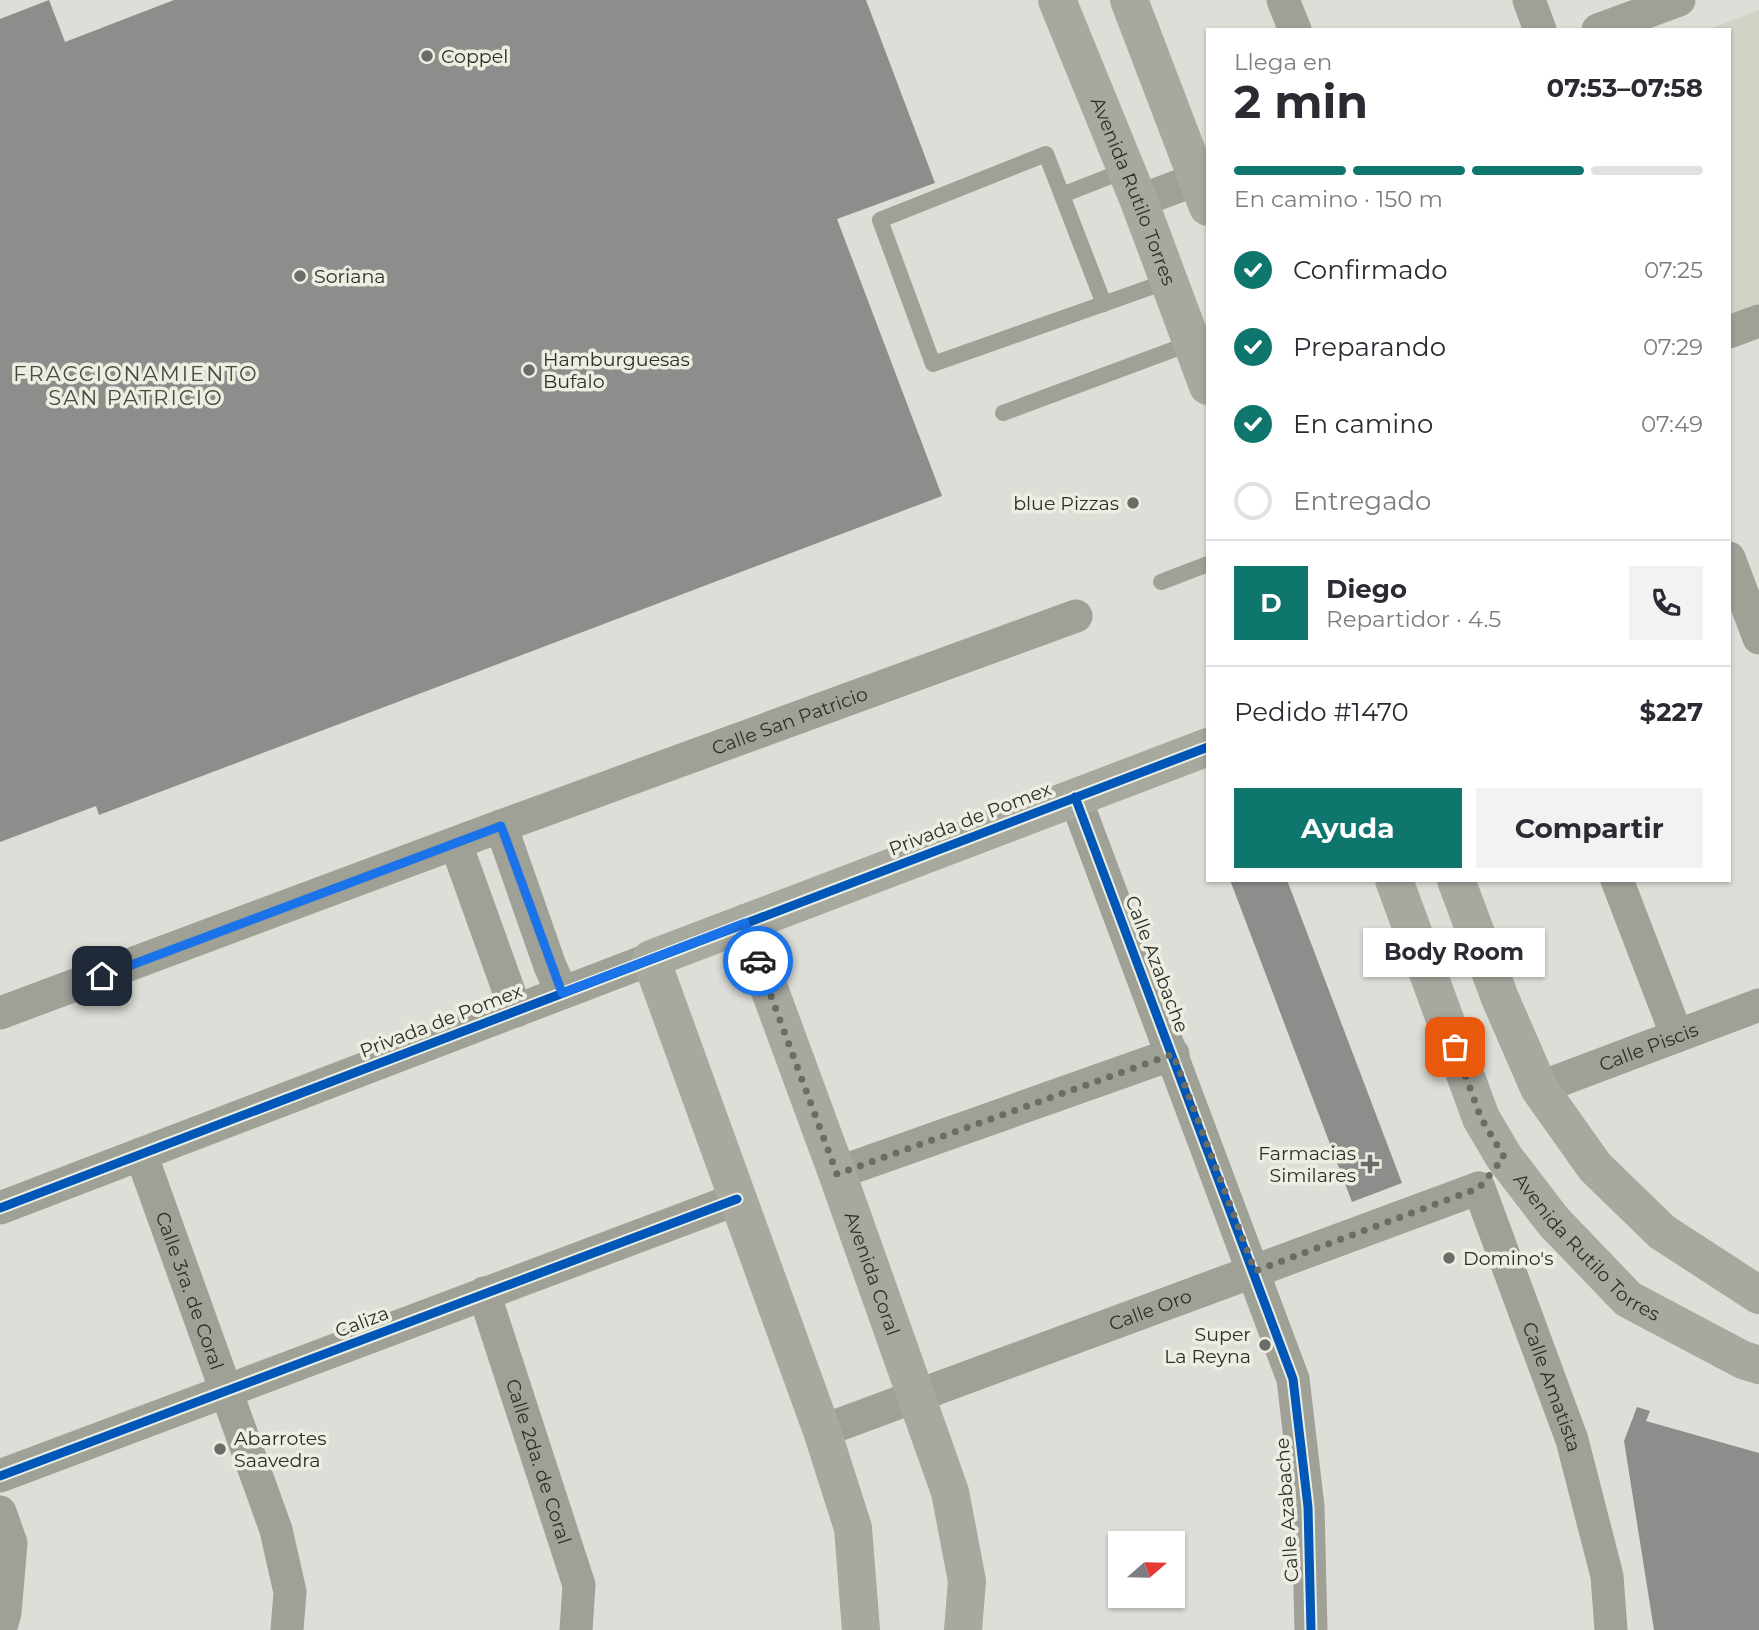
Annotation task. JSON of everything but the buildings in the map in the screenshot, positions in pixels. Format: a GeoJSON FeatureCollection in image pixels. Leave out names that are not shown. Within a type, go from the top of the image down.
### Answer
{"type":"FeatureCollection","features":[{"type":"Feature","properties":{"kind":"street","name":"Avenida Rutilo Torres"},"geometry":{"type":"LineString","coordinates":[[1057,0],[1206,381]]}},
{"type":"Feature","properties":{"kind":"street"},"geometry":{"type":"LineString","coordinates":[[1129,0],[1204,187],[1132,186]]}},
{"type":"Feature","properties":{"kind":"street"},"geometry":{"type":"LineString","coordinates":[[1283,0],[1294,28]]}},
{"type":"Feature","properties":{"kind":"street"},"geometry":{"type":"LineString","coordinates":[[1528,0],[1539,28]]}},
{"type":"Feature","properties":{"kind":"street"},"geometry":{"type":"LineString","coordinates":[[1603,28],[1679,0]]}},
{"type":"Feature","properties":{"kind":"street"},"geometry":{"type":"LineString","coordinates":[[1731,331],[1759,321]]}},
{"type":"Feature","properties":{"kind":"street"},"geometry":{"type":"LineString","coordinates":[[1731,563],[1759,638]]}},
{"type":"Feature","properties":{"kind":"street","name":"Calle San Patricio"},"geometry":{"type":"LineString","coordinates":[[0,1013],[1076,616]]}},
{"type":"Feature","properties":{"kind":"street","name":"Privada de Pomex"},"geometry":{"type":"LineString","coordinates":[[0,1208],[1206,748]]}},
{"type":"Feature","properties":{"kind":"street","name":"Calle Azabache"},"geometry":{"type":"LineString","coordinates":[[1076,797],[1255,1271],[1293,1379],[1308,1507],[1311,1630]]}},
{"type":"Feature","properties":{"kind":"street"},"geometry":{"type":"LineString","coordinates":[[501,826],[562,993]]}},
{"type":"Feature","properties":{"kind":"street"},"geometry":{"type":"LineString","coordinates":[[456,844],[516,1011]]}},
{"type":"Feature","properties":{"kind":"street","name":"Avenida Rutilo Torres"},"geometry":{"type":"LineString","coordinates":[[1395,882],[1481,1118],[1504,1157],[1554,1222],[1628,1300],[1743,1360],[1759,1365]]}},
{"type":"Feature","properties":{"kind":"street"},"geometry":{"type":"LineString","coordinates":[[1457,882],[1500,998],[1539,1087],[1595,1167],[1662,1232],[1759,1295]]}},
{"type":"Feature","properties":{"kind":"street"},"geometry":{"type":"LineString","coordinates":[[1618,882],[1676,1036]]}},
{"type":"Feature","properties":{"kind":"street","name":"Avenida Coral"},"geometry":{"type":"LineString","coordinates":[[745,923],[950,1492],[967,1581],[963,1630]]}},
{"type":"Feature","properties":{"kind":"street"},"geometry":{"type":"LineString","coordinates":[[651,960],[822,1432],[853,1528],[861,1630]]}},
{"type":"Feature","properties":{"kind":"street","name":"Calle Piscis"},"geometry":{"type":"LineString","coordinates":[[1539,1087],[1759,1005]]}},
{"type":"Feature","properties":{"kind":"street"},"geometry":{"type":"LineString","coordinates":[[837,1174],[1173,1054]]}},
{"type":"Feature","properties":{"kind":"street","name":"Calle 3ra. de Coral"},"geometry":{"type":"LineString","coordinates":[[141,1154],[276,1530],[290,1591],[287,1630]]}},
{"type":"Feature","properties":{"kind":"street"},"geometry":{"type":"LineString","coordinates":[[1479,1188],[1504,1157]]}},
{"type":"Feature","properties":{"kind":"street","name":"Calle Oro"},"geometry":{"type":"LineString","coordinates":[[822,1432],[1479,1188]]}},
{"type":"Feature","properties":{"kind":"street","name":"Calle Amatista"},"geometry":{"type":"LineString","coordinates":[[1479,1188],[1572,1440],[1607,1576],[1611,1630]]}},
{"type":"Feature","properties":{"kind":"street","name":"Caliza"},"geometry":{"type":"LineString","coordinates":[[0,1476],[737,1199]]}},
{"type":"Feature","properties":{"kind":"street","name":"Calle 2da. de Coral"},"geometry":{"type":"LineString","coordinates":[[484,1293],[579,1585],[576,1630]]}},
{"type":"Feature","properties":{"kind":"street"},"geometry":{"type":"LineString","coordinates":[[0,1512],[11,1542],[5,1613],[0,1630]]}},
{"type":"Feature","properties":{"kind":"lane"},"geometry":{"type":"LineString","coordinates":[[1104,304],[1046,154],[880,220],[933,364],[1104,304],[1168,281]]}},
{"type":"Feature","properties":{"kind":"lane"},"geometry":{"type":"LineString","coordinates":[[1062,195],[1132,186]]}},
{"type":"Feature","properties":{"kind":"lane"},"geometry":{"type":"LineString","coordinates":[[1003,413],[1191,343]]}},
{"type":"Feature","properties":{"kind":"lane"},"geometry":{"type":"LineString","coordinates":[[1161,582],[1206,565]]}},
{"type":"Feature","properties":{"kind":"shaded area"},"geometry":{"type":"Polygon","coordinates":[[[1759,10],[1759,308],[1731,318],[1731,28],[1712,28],[1759,10]]]}},
{"type":"Feature","properties":{"kind":"cycle path"},"geometry":{"type":"LineString","coordinates":[[0,1208],[1206,748]]}},
{"type":"Feature","properties":{"kind":"cycle path"},"geometry":{"type":"LineString","coordinates":[[1075,797],[1293,1379],[1308,1507],[1311,1630]]}},
{"type":"Feature","properties":{"kind":"cycle path"},"geometry":{"type":"LineString","coordinates":[[0,1476],[737,1199]]}},
{"type":"Feature","properties":{"kind":"way so far"},"geometry":{"type":"LineString","coordinates":[[758,961],[837,1174],[1173,1054],[1255,1271],[1479,1188],[1504,1157],[1481,1118],[1455,1047]]}},
{"type":"Feature","properties":{"kind":"place","name":"Coppel"},"geometry":{"type":"Point","coordinates":[427,56]}},
{"type":"Feature","properties":{"kind":"place","name":"Soriana"},"geometry":{"type":"Point","coordinates":[300,276]}},
{"type":"Feature","properties":{"kind":"place","name":"Hamburguesas Bufalo"},"geometry":{"type":"Point","coordinates":[529,370]}},
{"type":"Feature","properties":{"kind":"place","name":"blue Pizzas"},"geometry":{"type":"Point","coordinates":[1133,503]}},
{"type":"Feature","properties":{"kind":"place","name":"Body Room"},"geometry":{"type":"Point","coordinates":[1455,1047]}},
{"type":"Feature","properties":{"kind":"place","name":"Farmacias Similares"},"geometry":{"type":"Point","coordinates":[1370,1164]}},
{"type":"Feature","properties":{"kind":"place","name":"Domino's"},"geometry":{"type":"Point","coordinates":[1449,1258]}},
{"type":"Feature","properties":{"kind":"place","name":"Super La Reyna"},"geometry":{"type":"Point","coordinates":[1265,1345]}},
{"type":"Feature","properties":{"kind":"place","name":"Abarrotes Saavedra"},"geometry":{"type":"Point","coordinates":[220,1449]}},
{"type":"Feature","properties":{"kind":"district","name":"FRACCIONAMIENTO SAN PATRICIO"},"geometry":{"type":"Point","coordinates":[136,385]}},
{"type":"Feature","properties":{"kind":"route"},"geometry":{"type":"LineString","coordinates":[[102,976],[501,826],[562,993],[745,923],[758,961]]}}]}
